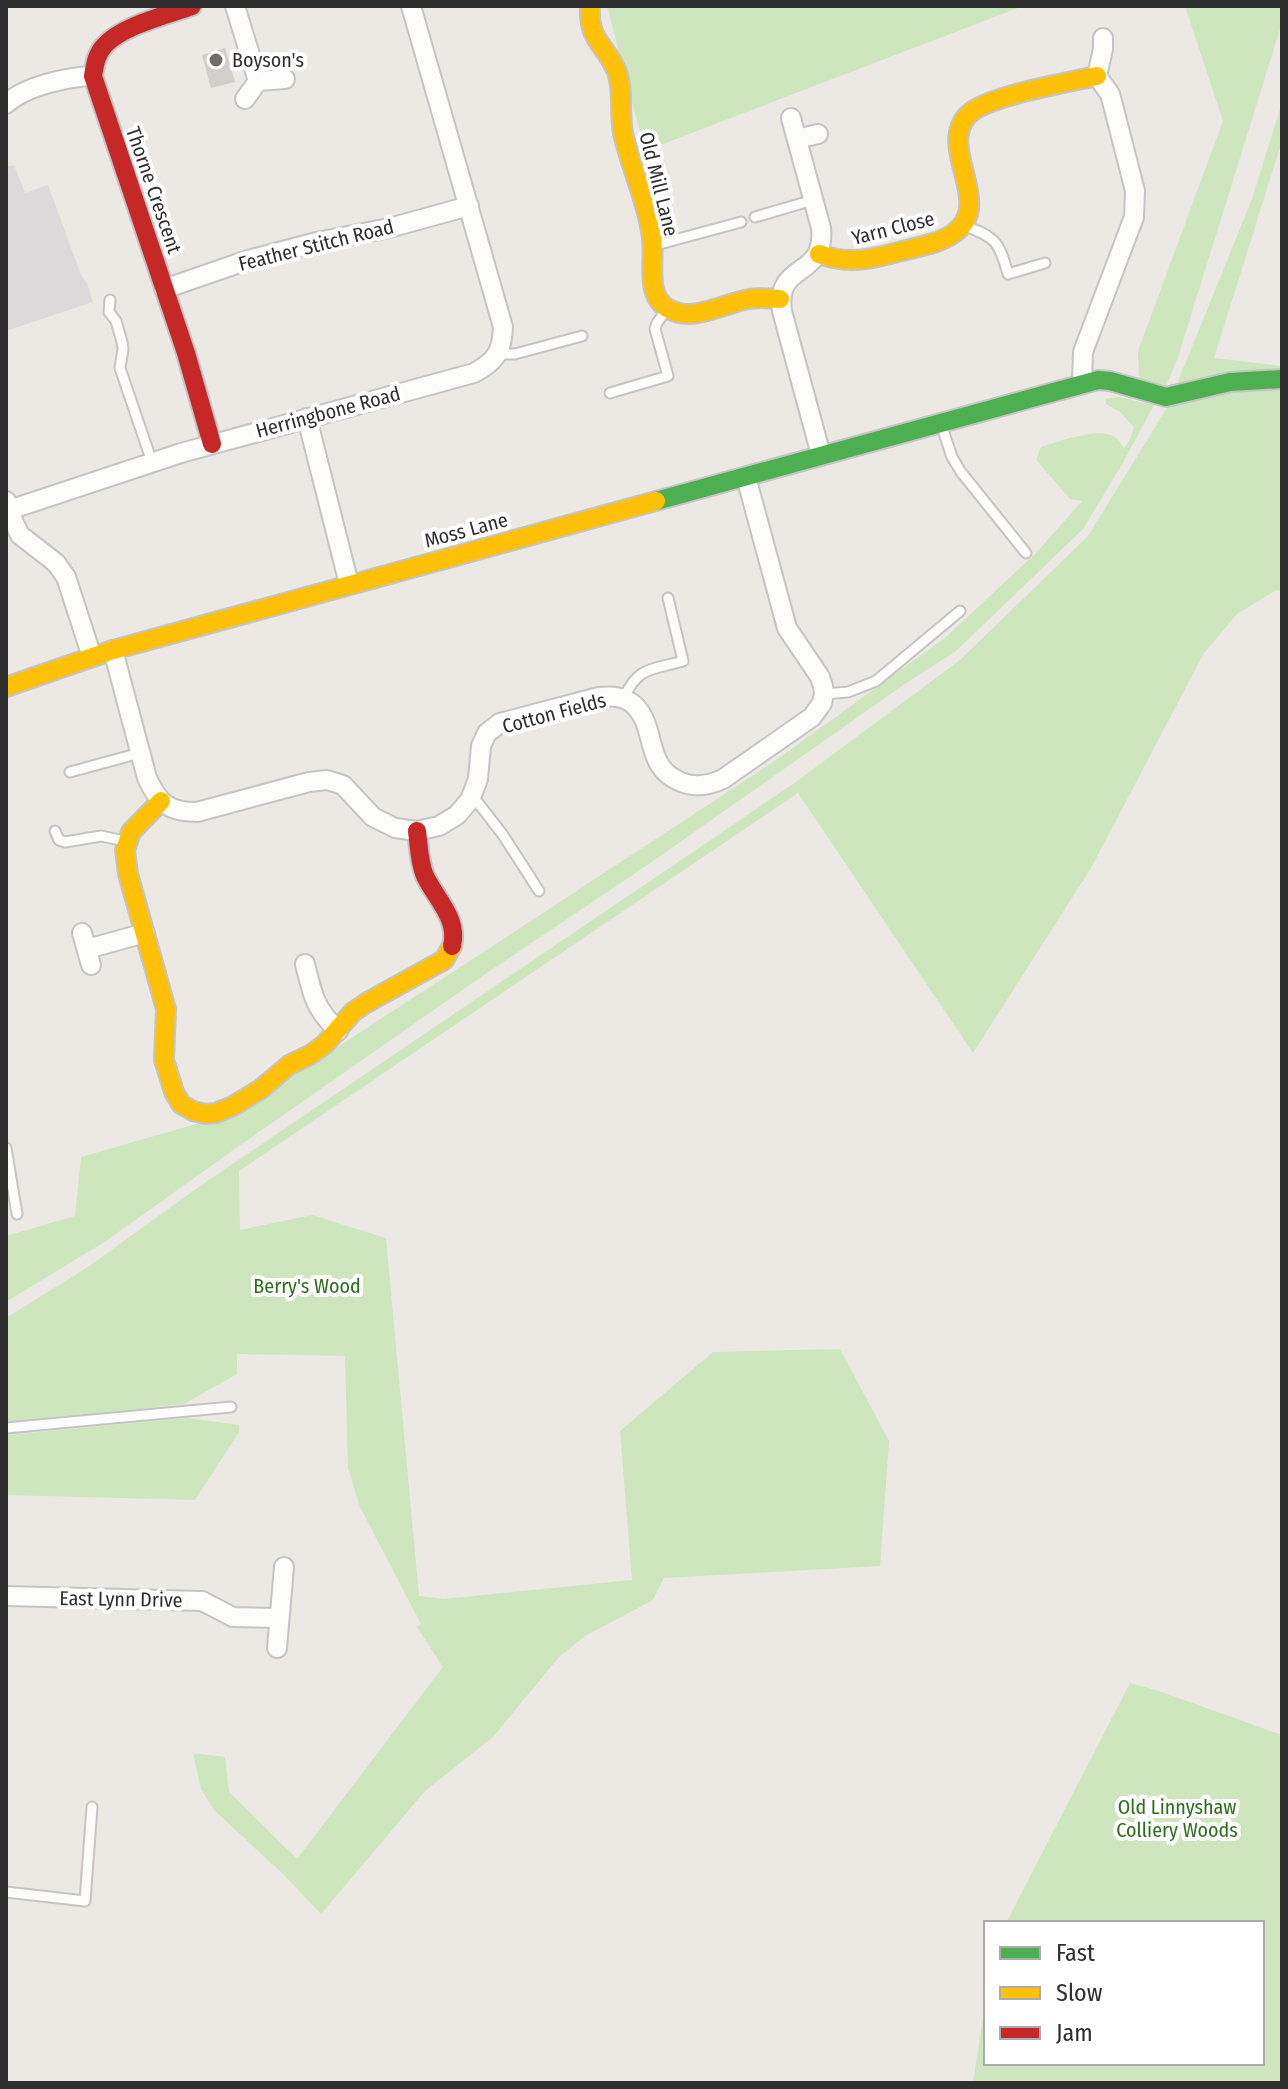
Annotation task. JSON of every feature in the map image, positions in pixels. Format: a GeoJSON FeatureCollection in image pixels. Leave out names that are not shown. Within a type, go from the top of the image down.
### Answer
{"type":"FeatureCollection","features":[{"type":"Feature","properties":{"kind":"street"},"geometry":{"type":"LineString","coordinates":[[6,104],[17,95],[70,77],[93,76],[94,63],[100,50],[116,34],[192,6]]}},
{"type":"Feature","properties":{"kind":"street"},"geometry":{"type":"LineString","coordinates":[[235,6],[258,81]]}},
{"type":"Feature","properties":{"kind":"street"},"geometry":{"type":"LineString","coordinates":[[411,6],[503,327],[503,342],[498,354]]}},
{"type":"Feature","properties":{"kind":"street","name":"Old Mill Lane"},"geometry":{"type":"LineString","coordinates":[[590,6],[590,30],[615,67],[619,79],[620,116],[650,226],[653,285],[656,296],[668,309]]}},
{"type":"Feature","properties":{"kind":"street"},"geometry":{"type":"LineString","coordinates":[[1082,383],[1083,352],[1134,217],[1135,191],[1110,94],[1097,76],[1103,38]]}},
{"type":"Feature","properties":{"kind":"street","name":"Thorne Crescent"},"geometry":{"type":"LineString","coordinates":[[93,76],[186,353],[212,444]]}},
{"type":"Feature","properties":{"kind":"street","name":"Yarn Close"},"geometry":{"type":"LineString","coordinates":[[819,254],[829,259],[869,261],[944,239],[959,229],[968,214],[971,195],[958,146],[960,125],[971,112],[990,102],[1097,76]]}},
{"type":"Feature","properties":{"kind":"street"},"geometry":{"type":"LineString","coordinates":[[245,99],[258,81],[285,79]]}},
{"type":"Feature","properties":{"kind":"street"},"geometry":{"type":"LineString","coordinates":[[791,118],[822,240],[819,254],[812,263],[787,280],[780,299],[821,455]]}},
{"type":"Feature","properties":{"kind":"street"},"geometry":{"type":"LineString","coordinates":[[797,139],[818,134]]}},
{"type":"Feature","properties":{"kind":"street","name":"Feather Stitch Road"},"geometry":{"type":"LineString","coordinates":[[164,289],[248,260],[469,206]]}},
{"type":"Feature","properties":{"kind":"street"},"geometry":{"type":"LineString","coordinates":[[668,309],[676,313],[696,314],[747,299],[780,299]]}},
{"type":"Feature","properties":{"kind":"street","name":"Herringbone Road"},"geometry":{"type":"LineString","coordinates":[[9,515],[152,462],[474,373],[488,365],[498,354]]}},
{"type":"Feature","properties":{"kind":"street","name":"Moss Lane"},"geometry":{"type":"LineString","coordinates":[[6,687],[113,650],[1082,383],[1110,381],[1166,397],[1230,382],[1282,379]]}},
{"type":"Feature","properties":{"kind":"street"},"geometry":{"type":"LineString","coordinates":[[307,418],[349,584]]}},
{"type":"Feature","properties":{"kind":"street"},"geometry":{"type":"LineString","coordinates":[[746,477],[787,628],[820,677],[824,694]]}},
{"type":"Feature","properties":{"kind":"street"},"geometry":{"type":"LineString","coordinates":[[9,515],[20,535],[62,570],[92,657]]}},
{"type":"Feature","properties":{"kind":"street"},"geometry":{"type":"LineString","coordinates":[[113,650],[147,778],[154,794],[166,806],[181,812],[197,812],[327,780],[343,785],[373,817],[395,828],[417,831],[439,826],[457,815],[472,795]]}},
{"type":"Feature","properties":{"kind":"street","name":"Cotton Fields"},"geometry":{"type":"LineString","coordinates":[[472,795],[478,779],[481,746],[487,733],[500,723],[599,697],[624,698],[640,714],[659,766],[675,780],[706,785],[723,779],[812,717],[824,694]]}},
{"type":"Feature","properties":{"kind":"street"},"geometry":{"type":"LineString","coordinates":[[161,801],[131,832],[125,850],[128,874],[166,1009],[164,1060],[174,1092],[181,1104],[206,1114],[233,1106],[261,1089],[289,1065],[325,1044],[353,1012],[450,954],[455,945],[452,921],[425,875],[417,831]]}},
{"type":"Feature","properties":{"kind":"street"},"geometry":{"type":"LineString","coordinates":[[87,949],[145,933]]}},
{"type":"Feature","properties":{"kind":"street"},"geometry":{"type":"LineString","coordinates":[[305,964],[314,1001],[338,1031]]}},
{"type":"Feature","properties":{"kind":"street"},"geometry":{"type":"LineString","coordinates":[[277,1648],[284,1567]]}},
{"type":"Feature","properties":{"kind":"street","name":"East Lynn Drive"},"geometry":{"type":"LineString","coordinates":[[6,1596],[202,1601],[233,1617],[279,1618]]}},
{"type":"Feature","properties":{"kind":"lane"},"geometry":{"type":"LineString","coordinates":[[755,217],[814,200]]}},
{"type":"Feature","properties":{"kind":"lane"},"geometry":{"type":"LineString","coordinates":[[653,246],[741,222]]}},
{"type":"Feature","properties":{"kind":"lane"},"geometry":{"type":"LineString","coordinates":[[962,225],[985,233],[996,242],[1008,274],[1045,263]]}},
{"type":"Feature","properties":{"kind":"lane"},"geometry":{"type":"LineString","coordinates":[[110,300],[109,312],[116,321],[123,349],[120,368],[152,462]]}},
{"type":"Feature","properties":{"kind":"lane"},"geometry":{"type":"LineString","coordinates":[[610,393],[668,376],[655,329],[668,309]]}},
{"type":"Feature","properties":{"kind":"lane"},"geometry":{"type":"LineString","coordinates":[[498,354],[515,354],[582,336]]}},
{"type":"Feature","properties":{"kind":"lane"},"geometry":{"type":"LineString","coordinates":[[940,424],[961,472],[1026,553]]}},
{"type":"Feature","properties":{"kind":"lane"},"geometry":{"type":"LineString","coordinates":[[624,698],[636,676],[683,661],[668,598]]}},
{"type":"Feature","properties":{"kind":"lane"},"geometry":{"type":"LineString","coordinates":[[824,694],[848,692],[876,681],[960,611]]}},
{"type":"Feature","properties":{"kind":"lane"},"geometry":{"type":"LineString","coordinates":[[70,772],[140,753]]}},
{"type":"Feature","properties":{"kind":"lane"},"geometry":{"type":"LineString","coordinates":[[472,795],[503,835],[539,891]]}},
{"type":"Feature","properties":{"kind":"lane"},"geometry":{"type":"LineString","coordinates":[[55,831],[59,840],[65,842],[101,836],[128,842]]}},
{"type":"Feature","properties":{"kind":"lane"},"geometry":{"type":"LineString","coordinates":[[6,1148],[17,1214]]}},
{"type":"Feature","properties":{"kind":"lane"},"geometry":{"type":"LineString","coordinates":[[6,1428],[231,1407]]}},
{"type":"Feature","properties":{"kind":"lane"},"geometry":{"type":"LineString","coordinates":[[6,1892],[85,1901],[92,1807]]}},
{"type":"Feature","properties":{"kind":"shaded area"},"geometry":{"type":"Polygon","coordinates":[[[14,165],[25,193],[48,185],[93,302],[6,331],[6,167],[14,165]]]}},
{"type":"Feature","properties":{"kind":"green space"},"geometry":{"type":"Polygon","coordinates":[[[607,6],[1023,6],[645,151],[607,6]]]}},
{"type":"Feature","properties":{"kind":"green space"},"geometry":{"type":"Polygon","coordinates":[[[1185,6],[1282,6],[1282,23],[1178,357],[1165,389],[1139,382],[1138,351],[1223,121],[1185,6]]]}},
{"type":"Feature","properties":{"kind":"green space","name":"Berry's Wood"},"geometry":{"type":"Polygon","coordinates":[[[1282,103],[1282,141],[1214,358],[1282,366],[1282,591],[1276,590],[1237,614],[1204,653],[1091,868],[973,1053],[798,793],[239,1171],[240,1230],[312,1215],[386,1238],[419,1596],[444,1599],[632,1580],[620,1431],[713,1352],[840,1349],[889,1441],[880,1566],[664,1578],[653,1600],[585,1636],[559,1657],[493,1737],[425,1791],[321,1914],[214,1810],[201,1789],[193,1753],[225,1757],[229,1792],[297,1859],[443,1667],[417,1627],[421,1624],[360,1507],[348,1468],[345,1356],[237,1354],[237,1374],[184,1404],[6,1424],[6,1318],[88,1267],[200,1186],[793,784],[960,660],[1088,536],[1168,406],[1252,199],[1282,103]]]}},
{"type":"Feature","properties":{"kind":"green space"},"geometry":{"type":"Polygon","coordinates":[[[1119,397],[1154,405],[1083,529],[955,652],[481,977],[106,1241],[6,1302],[6,1236],[75,1216],[81,1157],[238,1112],[776,760],[945,638],[1037,552],[1082,501],[1070,499],[1036,460],[1041,447],[1100,433],[1116,438],[1124,448],[1134,427],[1120,412],[1106,404],[1106,399],[1119,397]]]}},
{"type":"Feature","properties":{"kind":"green space"},"geometry":{"type":"Polygon","coordinates":[[[188,1418],[239,1425],[239,1432],[195,1500],[6,1495],[6,1435],[188,1418]]]}},
{"type":"Feature","properties":{"kind":"green space","name":"Old Linnyshaw Colliery Woods"},"geometry":{"type":"Polygon","coordinates":[[[1130,1683],[1282,1735],[1282,2083],[973,2083],[984,2012],[984,2065],[1264,2065],[1264,1921],[1007,1921],[1130,1683]]]}},
{"type":"Feature","properties":{"kind":"building"},"geometry":{"type":"Polygon","coordinates":[[[225,48],[235,82],[211,88],[202,55],[225,48]]]}},
{"type":"Feature","properties":{"kind":"traffic: fast"},"geometry":{"type":"LineString","coordinates":[[656,501],[1098,380],[1166,397],[1230,382],[1282,379]]}},
{"type":"Feature","properties":{"kind":"traffic: slow"},"geometry":{"type":"LineString","coordinates":[[590,6],[592,28],[619,79],[623,133],[650,226],[653,286],[660,302],[667,308],[687,314],[749,299],[780,299]]}},
{"type":"Feature","properties":{"kind":"traffic: slow"},"geometry":{"type":"LineString","coordinates":[[819,254],[850,260],[871,258],[948,237],[965,221],[969,206],[958,142],[960,127],[969,114],[993,101],[1097,76]]}},
{"type":"Feature","properties":{"kind":"traffic: slow"},"geometry":{"type":"LineString","coordinates":[[6,687],[113,650],[656,501]]}},
{"type":"Feature","properties":{"kind":"traffic: slow"},"geometry":{"type":"LineString","coordinates":[[161,801],[131,832],[125,850],[128,874],[166,1009],[164,1060],[174,1092],[181,1104],[193,1111],[216,1113],[261,1089],[289,1065],[325,1044],[353,1012],[444,960],[452,946]]}},
{"type":"Feature","properties":{"kind":"traffic: jam"},"geometry":{"type":"LineString","coordinates":[[192,6],[145,22],[112,39],[99,53],[93,76],[186,353],[212,444]]}},
{"type":"Feature","properties":{"kind":"traffic: jam"},"geometry":{"type":"LineString","coordinates":[[417,831],[423,871],[449,918],[452,946]]}},
{"type":"Feature","properties":{"kind":"place","name":"Boyson's"},"geometry":{"type":"Point","coordinates":[216,60]}}]}
